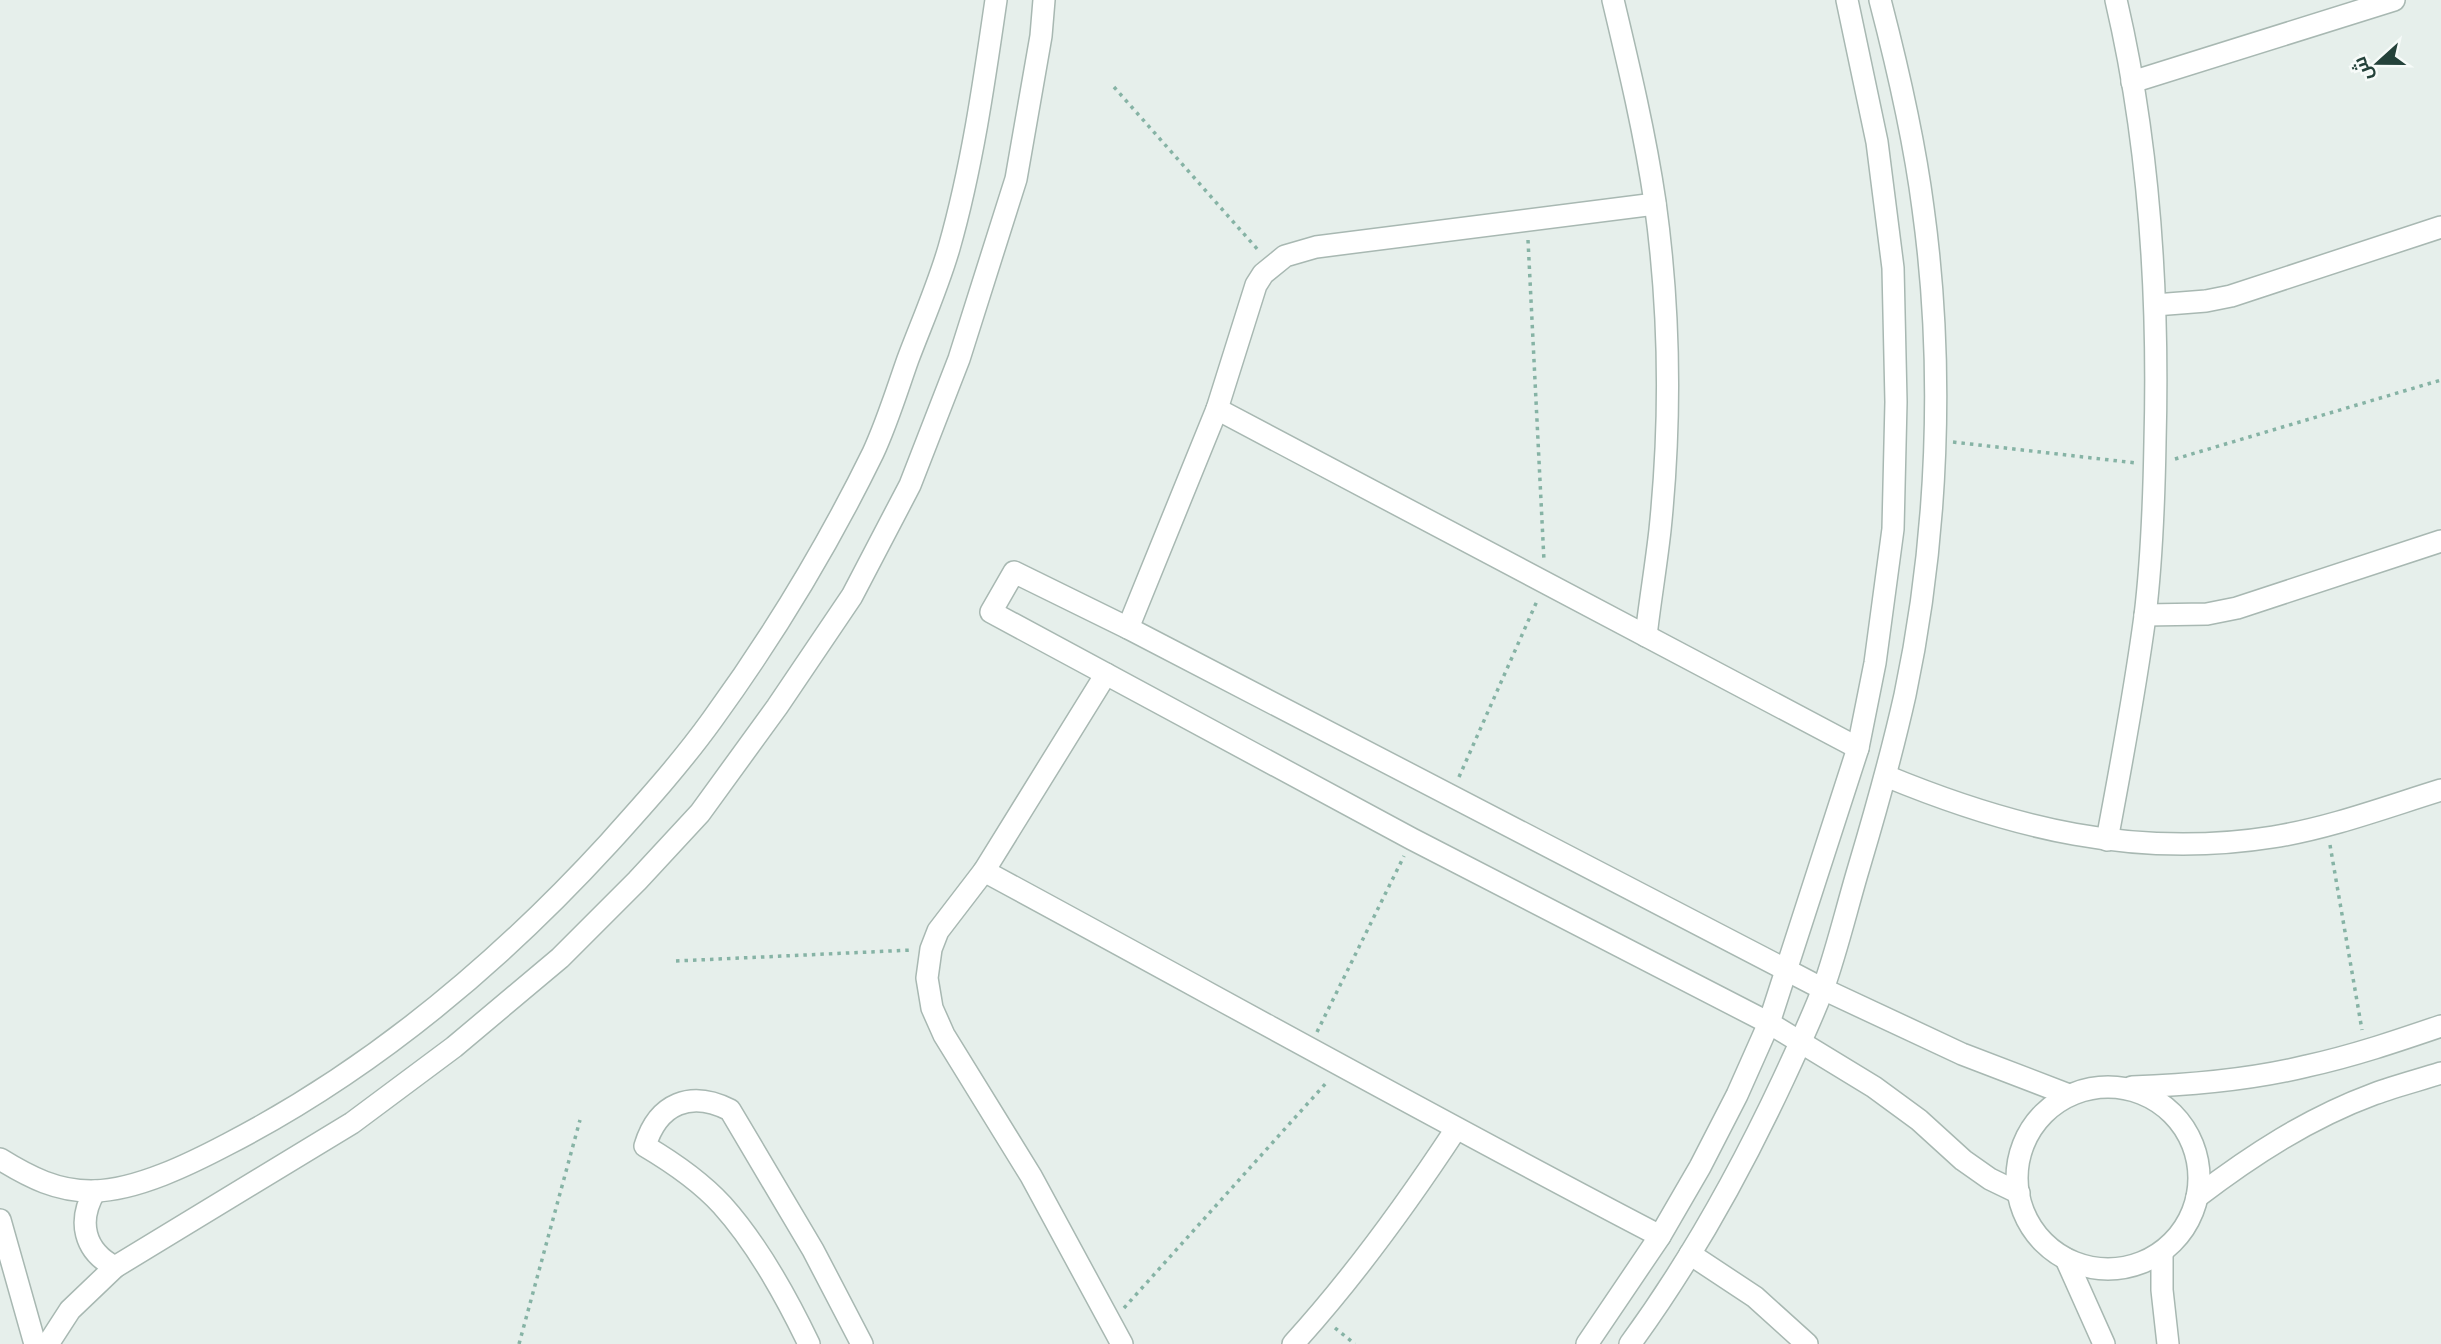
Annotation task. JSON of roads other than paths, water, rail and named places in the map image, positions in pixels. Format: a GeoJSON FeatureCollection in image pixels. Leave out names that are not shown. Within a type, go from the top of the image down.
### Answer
{"type":"FeatureCollection","features":[{"type":"Feature","properties":{"kind":"street"},"geometry":{"type":"LineString","coordinates":[[0,1159],[33,1180],[63,1188],[95,1191],[132,1184],[175,1170],[279,1118],[403,1033],[456,991],[577,878],[650,798],[710,722],[762,648],[811,570],[876,448],[948,252],[978,118],[996,0]]}},
{"type":"Feature","properties":{"kind":"street"},"geometry":{"type":"LineString","coordinates":[[48,1344],[70,1310],[115,1267],[352,1123],[454,1047],[560,958],[700,813],[840,615],[910,485],[955,370],[1016,179],[1033,85],[1044,0]]}},
{"type":"Feature","properties":{"kind":"street"},"geometry":{"type":"LineString","coordinates":[[1613,0],[1636,95],[1655,204],[1665,317],[1666,423],[1660,530],[1646,636]]}},
{"type":"Feature","properties":{"kind":"street"},"geometry":{"type":"LineString","coordinates":[[1587,1344],[1660,1236],[1700,1167],[1769,1023],[1784,969],[1858,748],[1875,663],[1893,529],[1896,402],[1894,268],[1877,142],[1847,0]]}},
{"type":"Feature","properties":{"kind":"street"},"geometry":{"type":"LineString","coordinates":[[2108,840],[2129,726],[2145,615],[2152,538],[2157,386],[2152,233],[2133,82],[2116,0]]}},
{"type":"Feature","properties":{"kind":"street"},"geometry":{"type":"LineString","coordinates":[[2133,82],[2394,0]]}},
{"type":"Feature","properties":{"kind":"street"},"geometry":{"type":"LineString","coordinates":[[1630,1344],[1690,1254],[1761,1126],[1823,989],[1886,776],[1905,693],[1930,525],[1935,440],[1933,326],[1924,209],[1904,94],[1883,10],[1853,28]]}},
{"type":"Feature","properties":{"kind":"street"},"geometry":{"type":"LineString","coordinates":[[1128,628],[1217,409],[1251,297],[1263,274],[1272,265],[1300,250],[1655,204]]}},
{"type":"Feature","properties":{"kind":"street"},"geometry":{"type":"LineString","coordinates":[[2155,305],[2206,302],[2231,296],[2441,227]]}},
{"type":"Feature","properties":{"kind":"street"},"geometry":{"type":"LineString","coordinates":[[1217,409],[1858,748]]}},
{"type":"Feature","properties":{"kind":"street"},"geometry":{"type":"LineString","coordinates":[[2145,615],[2207,614],[2237,608],[2441,541]]}},
{"type":"Feature","properties":{"kind":"street"},"geometry":{"type":"LineString","coordinates":[[2019,1193],[1990,1179],[1964,1160],[1919,1120],[1874,1087],[1769,1023],[1412,839],[991,612],[1014,572],[1128,628],[1823,989],[1962,1054],[2069,1096]]}},
{"type":"Feature","properties":{"kind":"street"},"geometry":{"type":"LineString","coordinates":[[1106,674],[984,871],[938,931],[931,949],[927,978],[932,1008],[944,1035],[1031,1176],[1122,1344]]}},
{"type":"Feature","properties":{"kind":"street"},"geometry":{"type":"LineString","coordinates":[[1886,776],[1944,800],[2053,832],[2164,844],[2219,843],[2273,837],[2326,826],[2441,790]]}},
{"type":"Feature","properties":{"kind":"street"},"geometry":{"type":"LineString","coordinates":[[984,871],[1342,1064],[1455,1129],[1660,1236]]}},
{"type":"Feature","properties":{"kind":"street"},"geometry":{"type":"LineString","coordinates":[[2118,1087],[2150,1097],[2164,1107],[2186,1132],[2198,1163],[2199,1180],[2197,1197],[2185,1228],[2162,1252],[2132,1267],[2098,1269],[2066,1259],[2040,1239],[2026,1217],[2017,1177],[2024,1143],[2042,1115],[2069,1096],[2085,1090],[2118,1087],[2180,1085],[2243,1079],[2366,1051],[2441,1027]]}},
{"type":"Feature","properties":{"kind":"street"},"geometry":{"type":"LineString","coordinates":[[2197,1197],[2264,1149],[2300,1128],[2374,1094],[2441,1073]]}},
{"type":"Feature","properties":{"kind":"street"},"geometry":{"type":"LineString","coordinates":[[809,1344],[756,1249],[722,1204],[680,1167],[645,1146],[649,1130],[670,1108],[685,1102],[708,1101],[730,1110],[813,1250],[862,1344]]}},
{"type":"Feature","properties":{"kind":"street"},"geometry":{"type":"LineString","coordinates":[[1293,1344],[1368,1256],[1455,1129]]}},
{"type":"Feature","properties":{"kind":"street"},"geometry":{"type":"LineString","coordinates":[[95,1191],[85,1215],[88,1240],[104,1261],[115,1267]]}},
{"type":"Feature","properties":{"kind":"street"},"geometry":{"type":"LineString","coordinates":[[0,1220],[34,1344]]}},
{"type":"Feature","properties":{"kind":"street"},"geometry":{"type":"LineString","coordinates":[[2162,1252],[2162,1290],[2168,1344]]}},
{"type":"Feature","properties":{"kind":"street"},"geometry":{"type":"LineString","coordinates":[[1690,1254],[1755,1297],[1807,1344]]}},
{"type":"Feature","properties":{"kind":"street"},"geometry":{"type":"LineString","coordinates":[[2066,1259],[2104,1344]]}}]}
